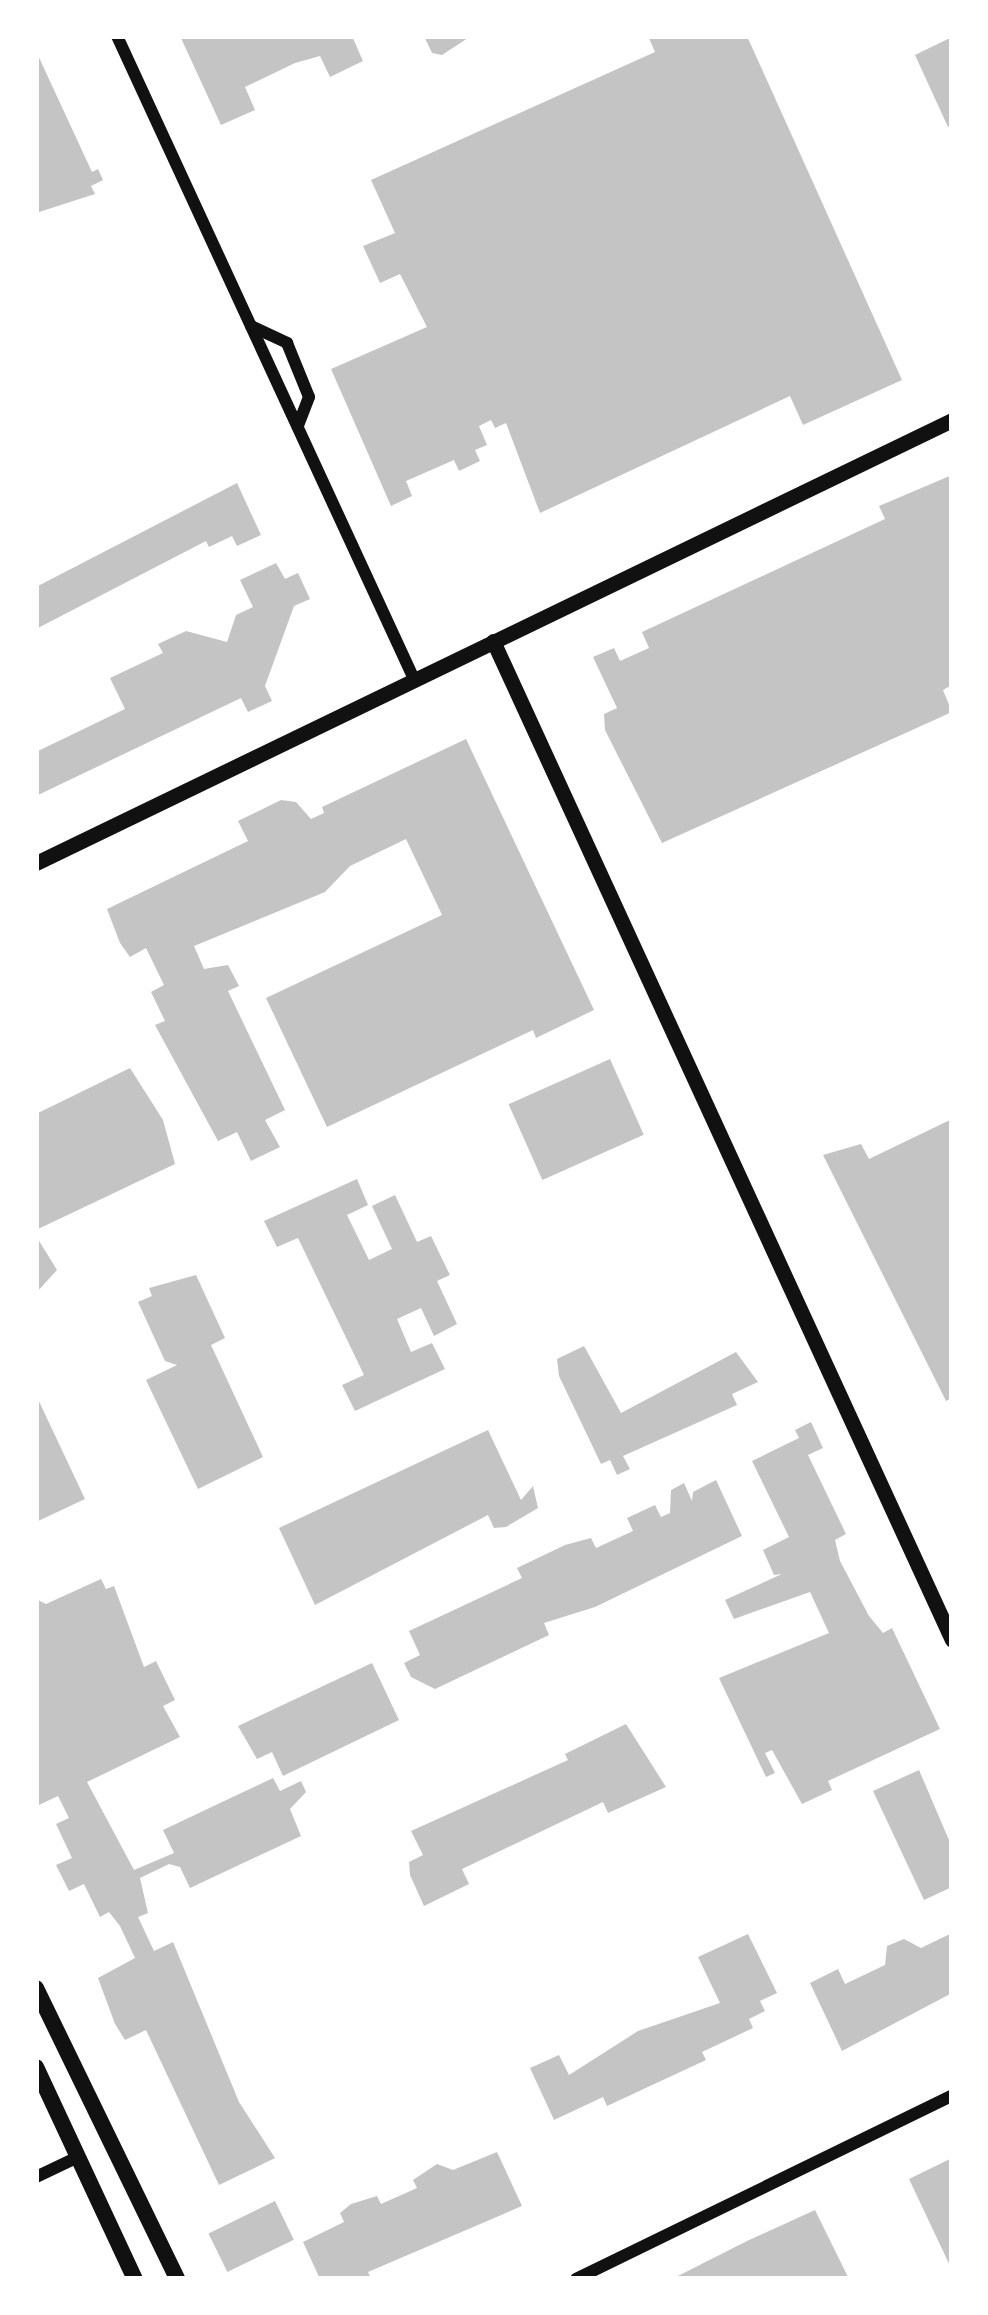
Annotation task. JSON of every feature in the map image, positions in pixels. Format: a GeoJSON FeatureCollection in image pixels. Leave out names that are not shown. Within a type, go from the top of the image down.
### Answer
{"type":"FeatureCollection","features":[{"type":"Feature","properties":{"kind":"main road"},"geometry":{"type":"LineString","coordinates":[[36,1988],[177,2279]]}},
{"type":"Feature","properties":{"kind":"main road"},"geometry":{"type":"LineString","coordinates":[[36,2067],[135,2279]]}},
{"type":"Feature","properties":{"kind":"street"},"geometry":{"type":"LineString","coordinates":[[117,36],[415,679]]}},
{"type":"Feature","properties":{"kind":"street"},"geometry":{"type":"LineString","coordinates":[[251,326],[287,343],[309,398],[298,426]]}},
{"type":"Feature","properties":{"kind":"street"},"geometry":{"type":"LineString","coordinates":[[36,863],[952,420]]}},
{"type":"Feature","properties":{"kind":"street"},"geometry":{"type":"LineString","coordinates":[[493,641],[952,1640]]}},
{"type":"Feature","properties":{"kind":"street"},"geometry":{"type":"LineString","coordinates":[[576,2279],[952,2096]]}},
{"type":"Feature","properties":{"kind":"street"},"geometry":{"type":"LineString","coordinates":[[36,2177],[78,2157]]}},
{"type":"Feature","properties":{"kind":"building"},"geometry":{"type":"Polygon","coordinates":[[[180,36],[352,36],[363,61],[330,77],[320,56],[295,63],[245,87],[255,110],[221,125],[180,36]]]}},
{"type":"Feature","properties":{"kind":"building"},"geometry":{"type":"Polygon","coordinates":[[[424,36],[471,36],[442,55],[432,53],[424,36]]]}},
{"type":"Feature","properties":{"kind":"building"},"geometry":{"type":"Polygon","coordinates":[[[648,36],[747,36],[902,380],[803,425],[790,396],[540,513],[506,423],[495,428],[491,420],[479,426],[487,445],[475,450],[480,461],[459,471],[454,460],[406,481],[412,496],[391,506],[331,369],[427,327],[400,274],[380,283],[363,246],[395,233],[371,180],[655,52],[648,36]]]}},
{"type":"Feature","properties":{"kind":"building"},"geometry":{"type":"Polygon","coordinates":[[[952,37],[952,125],[948,127],[915,55],[952,37]]]}},
{"type":"Feature","properties":{"kind":"building"},"geometry":{"type":"Polygon","coordinates":[[[36,51],[92,172],[98,169],[103,180],[91,186],[95,194],[36,213],[36,51]]]}},
{"type":"Feature","properties":{"kind":"building"},"geometry":{"type":"Polygon","coordinates":[[[952,475],[952,685],[943,690],[952,712],[662,843],[605,730],[604,714],[617,708],[593,657],[614,648],[620,661],[649,648],[642,632],[885,519],[879,506],[952,475]]]}},
{"type":"Feature","properties":{"kind":"building"},"geometry":{"type":"Polygon","coordinates":[[[237,483],[261,535],[237,546],[232,536],[209,547],[206,541],[36,629],[36,587],[237,483]]]}},
{"type":"Feature","properties":{"kind":"building"},"geometry":{"type":"Polygon","coordinates":[[[276,563],[285,579],[298,573],[310,599],[294,606],[265,686],[272,701],[248,712],[241,698],[36,796],[36,752],[125,709],[110,678],[163,653],[158,644],[186,631],[227,642],[236,615],[253,607],[240,580],[276,563]]]}},
{"type":"Feature","properties":{"kind":"building"},"geometry":{"type":"Polygon","coordinates":[[[466,739],[594,1010],[536,1038],[533,1030],[327,1127],[266,998],[442,915],[406,839],[350,866],[325,892],[194,946],[204,969],[228,965],[239,986],[228,991],[285,1110],[265,1120],[280,1147],[251,1161],[237,1132],[218,1141],[155,1025],[165,1021],[151,992],[164,985],[146,948],[130,957],[107,909],[248,841],[238,821],[281,800],[296,802],[311,819],[324,813],[322,807],[466,739]]]}},
{"type":"Feature","properties":{"kind":"building"},"geometry":{"type":"Polygon","coordinates":[[[610,1059],[644,1135],[542,1180],[509,1104],[610,1059]]]}},
{"type":"Feature","properties":{"kind":"building"},"geometry":{"type":"Polygon","coordinates":[[[130,1068],[163,1120],[175,1164],[36,1230],[36,1114],[130,1068]]]}},
{"type":"Feature","properties":{"kind":"building"},"geometry":{"type":"Polygon","coordinates":[[[952,1119],[952,1398],[946,1401],[823,1155],[861,1144],[869,1159],[952,1119]]]}},
{"type":"Feature","properties":{"kind":"building"},"geometry":{"type":"Polygon","coordinates":[[[357,1179],[368,1205],[347,1215],[369,1260],[392,1249],[372,1206],[395,1195],[417,1242],[431,1236],[450,1275],[437,1281],[457,1324],[434,1336],[421,1308],[397,1319],[411,1352],[432,1343],[445,1369],[355,1411],[342,1385],[364,1375],[298,1238],[277,1247],[264,1221],[357,1179]]]}},
{"type":"Feature","properties":{"kind":"building"},"geometry":{"type":"Polygon","coordinates":[[[36,1236],[57,1270],[36,1293],[36,1236]]]}},
{"type":"Feature","properties":{"kind":"building"},"geometry":{"type":"Polygon","coordinates":[[[196,1275],[225,1338],[211,1345],[263,1457],[198,1489],[146,1380],[177,1365],[165,1361],[138,1302],[152,1296],[149,1288],[196,1275]]]}},
{"type":"Feature","properties":{"kind":"building"},"geometry":{"type":"Polygon","coordinates":[[[584,1346],[621,1413],[736,1352],[758,1382],[732,1394],[737,1405],[623,1456],[630,1469],[617,1475],[610,1460],[601,1464],[559,1376],[557,1359],[584,1346]]]}},
{"type":"Feature","properties":{"kind":"building"},"geometry":{"type":"Polygon","coordinates":[[[36,1395],[85,1499],[36,1522],[36,1395]]]}},
{"type":"Feature","properties":{"kind":"building"},"geometry":{"type":"Polygon","coordinates":[[[811,1422],[823,1448],[808,1455],[846,1534],[835,1540],[840,1561],[869,1616],[883,1633],[892,1628],[940,1729],[828,1781],[832,1790],[802,1804],[772,1750],[765,1753],[775,1773],[766,1777],[719,1678],[829,1633],[810,1592],[734,1619],[725,1600],[782,1574],[774,1575],[763,1550],[789,1537],[752,1461],[799,1438],[795,1430],[811,1422]]]}},
{"type":"Feature","properties":{"kind":"building"},"geometry":{"type":"Polygon","coordinates":[[[488,1430],[521,1500],[533,1486],[538,1508],[506,1527],[494,1528],[488,1515],[315,1605],[279,1528],[488,1430]]]}},
{"type":"Feature","properties":{"kind":"building"},"geometry":{"type":"Polygon","coordinates":[[[716,1480],[742,1536],[595,1607],[544,1623],[549,1635],[435,1689],[411,1677],[404,1663],[420,1655],[409,1631],[522,1578],[517,1568],[565,1545],[591,1538],[596,1548],[633,1531],[627,1518],[655,1505],[661,1517],[670,1513],[671,1490],[684,1483],[692,1501],[693,1492],[716,1480]]]}},
{"type":"Feature","properties":{"kind":"building"},"geometry":{"type":"Polygon","coordinates":[[[101,1579],[106,1589],[114,1586],[144,1667],[156,1661],[175,1700],[163,1706],[180,1737],[87,1782],[134,1870],[174,1853],[163,1830],[273,1778],[280,1791],[301,1781],[306,1792],[290,1809],[301,1836],[190,1888],[180,1867],[169,1864],[140,1878],[148,1913],[138,1917],[154,1951],[173,1942],[239,2102],[275,2158],[219,2185],[146,2030],[125,2040],[115,2024],[98,1978],[135,1958],[109,1912],[100,1917],[84,1884],[69,1891],[56,1865],[72,1858],[56,1824],[69,1818],[58,1796],[39,1805],[36,1800],[36,1599],[46,1604],[101,1579]]]}},
{"type":"Feature","properties":{"kind":"building"},"geometry":{"type":"Polygon","coordinates":[[[372,1663],[399,1720],[283,1776],[272,1752],[257,1759],[238,1726],[372,1663]]]}},
{"type":"Feature","properties":{"kind":"building"},"geometry":{"type":"Polygon","coordinates":[[[626,1724],[666,1787],[608,1813],[603,1802],[462,1869],[469,1884],[424,1906],[410,1875],[409,1862],[423,1855],[411,1831],[568,1760],[565,1754],[626,1724]]]}},
{"type":"Feature","properties":{"kind":"building"},"geometry":{"type":"Polygon","coordinates":[[[919,1770],[952,1847],[952,1887],[924,1900],[873,1791],[919,1770]]]}},
{"type":"Feature","properties":{"kind":"building"},"geometry":{"type":"Polygon","coordinates":[[[952,1933],[952,1993],[842,2051],[810,1983],[838,1969],[845,1984],[885,1965],[887,1946],[904,1939],[921,1948],[952,1933]]]}},
{"type":"Feature","properties":{"kind":"building"},"geometry":{"type":"Polygon","coordinates":[[[748,1934],[777,1993],[760,2001],[765,2011],[749,2019],[753,2028],[702,2052],[706,2060],[607,2106],[603,2097],[554,2120],[530,2068],[559,2055],[569,2075],[638,2031],[720,2003],[698,1957],[748,1934]]]}},
{"type":"Feature","properties":{"kind":"building"},"geometry":{"type":"Polygon","coordinates":[[[497,2152],[522,2206],[368,2272],[371,2279],[320,2279],[303,2242],[344,2222],[340,2213],[351,2204],[377,2196],[381,2204],[417,2188],[413,2180],[437,2164],[453,2170],[497,2152]]]}},
{"type":"Feature","properties":{"kind":"building"},"geometry":{"type":"Polygon","coordinates":[[[952,2158],[952,2270],[909,2179],[952,2158]]]}},
{"type":"Feature","properties":{"kind":"building"},"geometry":{"type":"Polygon","coordinates":[[[275,2201],[294,2240],[227,2272],[208,2233],[275,2201]]]}},
{"type":"Feature","properties":{"kind":"building"},"geometry":{"type":"Polygon","coordinates":[[[815,2210],[849,2279],[672,2279],[747,2241],[815,2210]]]}}]}
